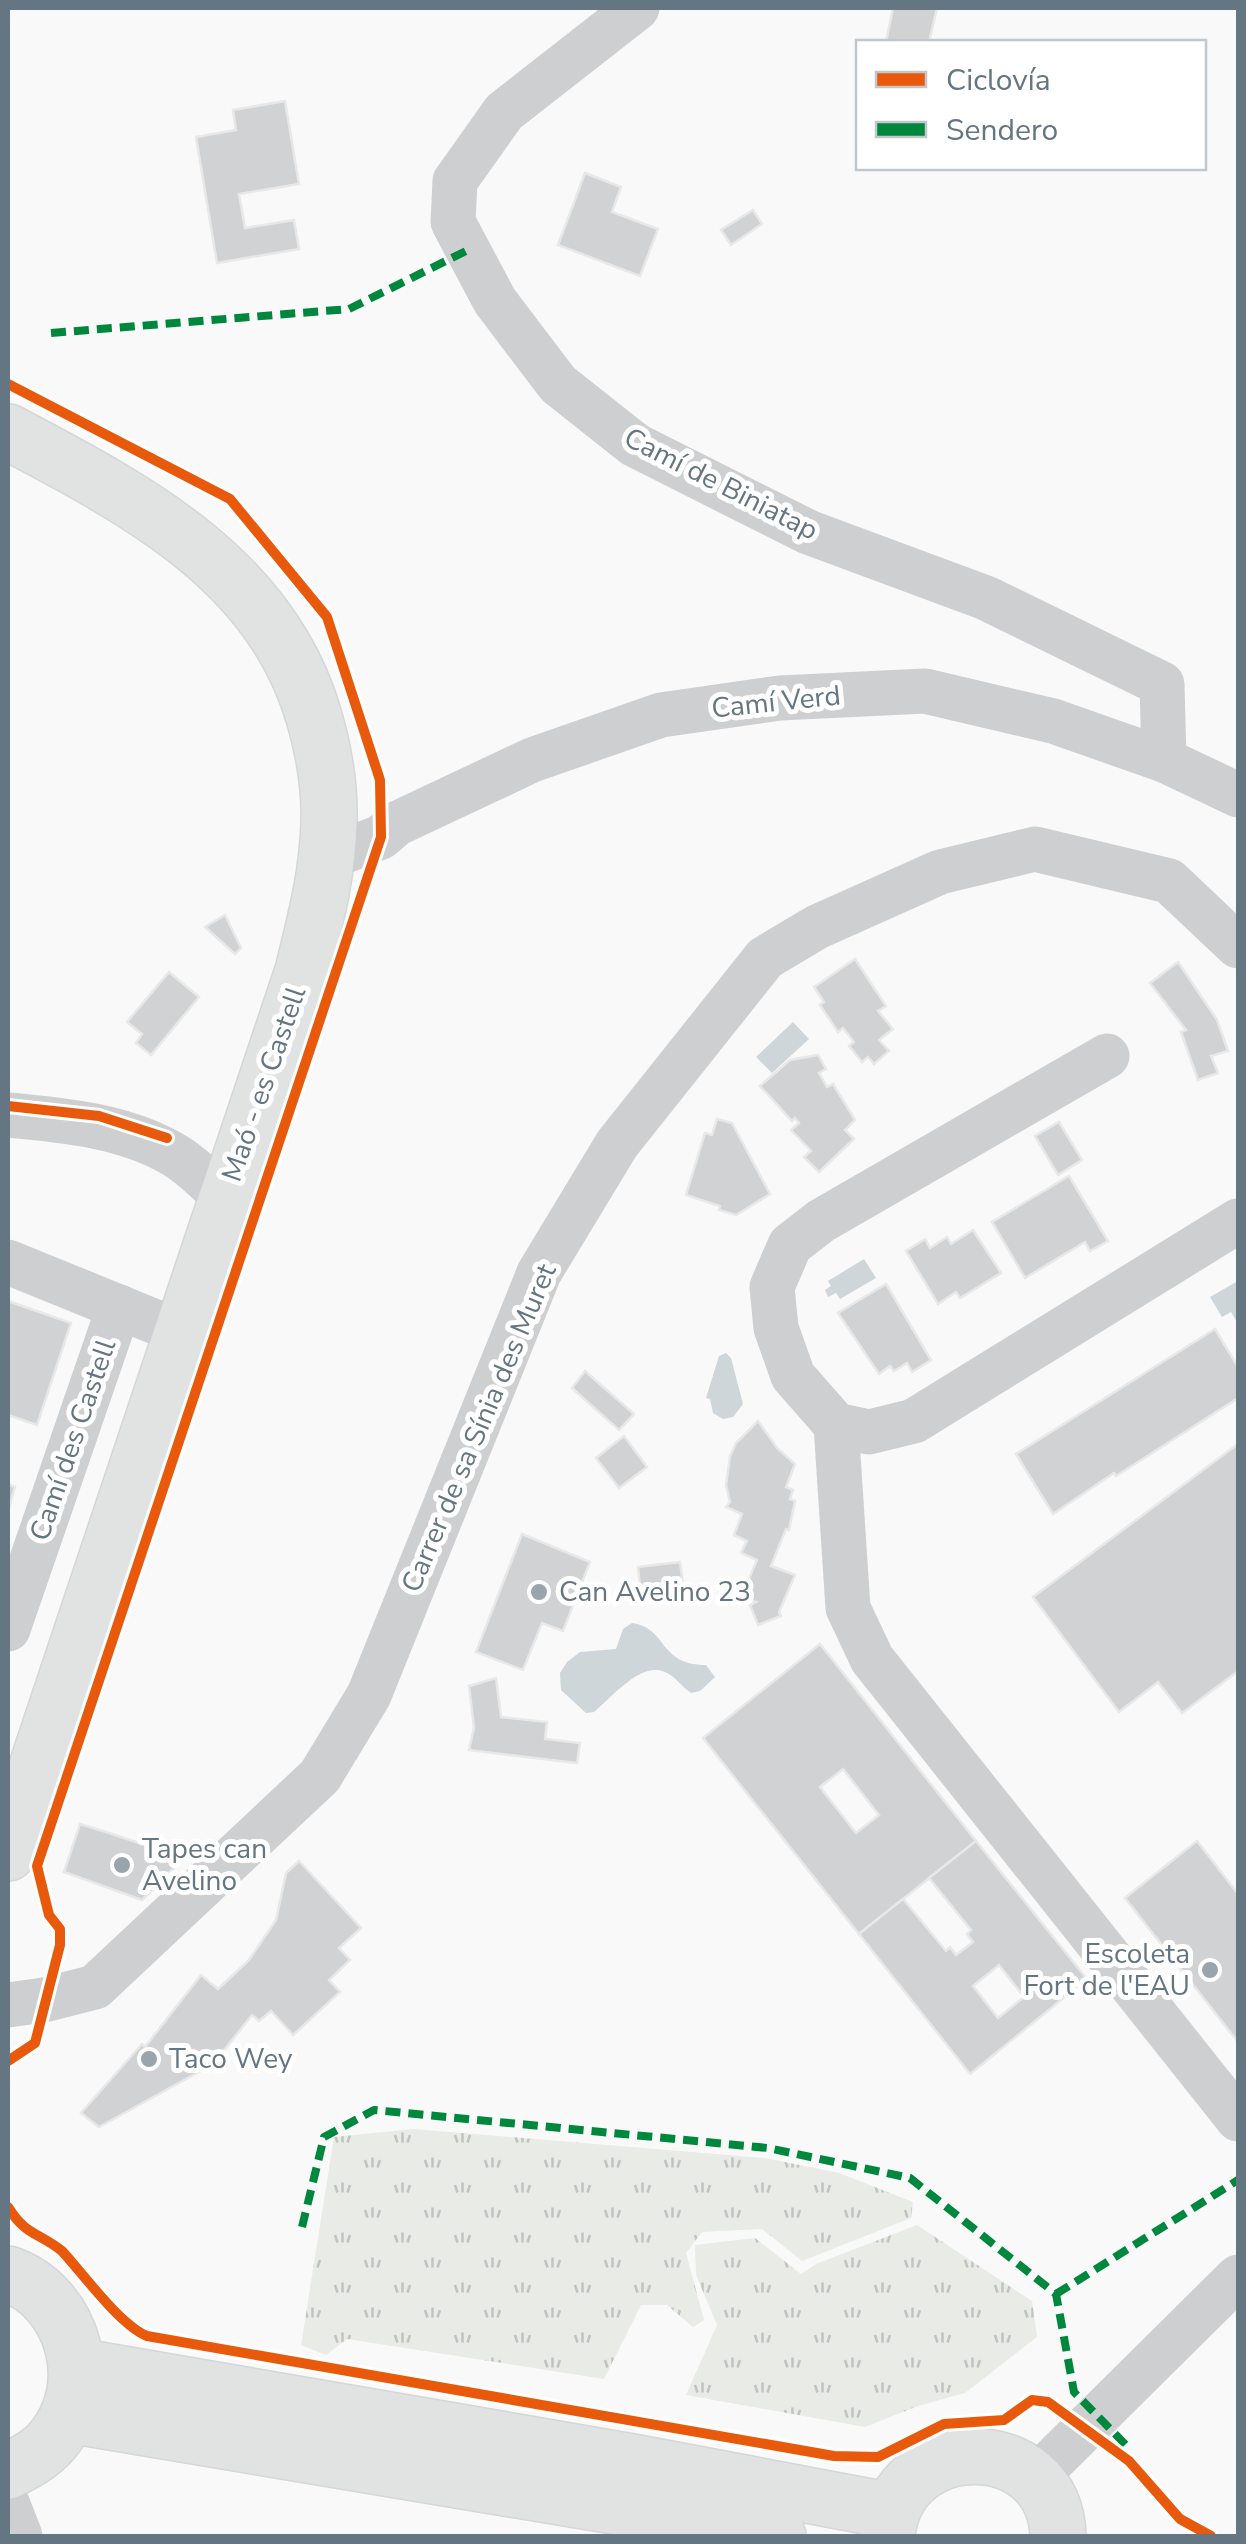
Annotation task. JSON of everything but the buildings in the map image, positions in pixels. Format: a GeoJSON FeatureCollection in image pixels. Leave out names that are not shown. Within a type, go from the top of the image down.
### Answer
{"type":"FeatureCollection","features":[{"type":"Feature","properties":{"kind":"main road","name":"Maó - es Castell"},"geometry":{"type":"LineString","coordinates":[[8,432],[140,504],[214,560],[260,609],[296,670],[320,738],[330,820],[327,858],[303,972],[8,1853]]}},
{"type":"Feature","properties":{"kind":"main road"},"geometry":{"type":"LineString","coordinates":[[8,2472],[32,2459],[53,2440],[72,2390],[72,2338],[39,2291],[10,2273]]}},
{"type":"Feature","properties":{"kind":"main road"},"geometry":{"type":"LineString","coordinates":[[72,2390],[652,2466],[889,2524],[910,2481],[938,2462],[972,2454],[1005,2460],[1062,2518]]}},
{"type":"Feature","properties":{"kind":"main road"},"geometry":{"type":"LineString","coordinates":[[72,2390],[626,2508],[778,2536]]}},
{"type":"Feature","properties":{"kind":"street","name":"Camí de Biniatap"},"geometry":{"type":"LineString","coordinates":[[636,8],[504,112],[455,181],[453,222],[495,301],[558,384],[635,444],[808,532],[986,598],[1162,684],[1164,760]]}},
{"type":"Feature","properties":{"kind":"street","name":"Camí Verd"},"geometry":{"type":"LineString","coordinates":[[327,858],[380,837],[396,824],[550,753],[661,715],[780,698],[925,691],[1053,721],[1164,760],[1238,794]]}},
{"type":"Feature","properties":{"kind":"street","name":"Carrer de sa Sínia des Muret"},"geometry":{"type":"LineString","coordinates":[[8,2005],[95,1986],[320,1776],[369,1695],[539,1272],[618,1144],[764,958],[817,926],[940,872],[1034,849],[1169,881],[1238,946]]}},
{"type":"Feature","properties":{"kind":"street"},"geometry":{"type":"LineString","coordinates":[[1107,1056],[821,1220],[790,1245],[772,1288],[776,1328],[793,1376],[836,1425],[870,1432],[914,1421],[1238,1221]]}},
{"type":"Feature","properties":{"kind":"street"},"geometry":{"type":"LineString","coordinates":[[8,1114],[144,1138],[181,1159],[225,1198]]}},
{"type":"Feature","properties":{"kind":"street"},"geometry":{"type":"LineString","coordinates":[[8,1262],[180,1332]]}},
{"type":"Feature","properties":{"kind":"street","name":"Camí des Castell"},"geometry":{"type":"LineString","coordinates":[[8,1629],[119,1307]]}},
{"type":"Feature","properties":{"kind":"street"},"geometry":{"type":"LineString","coordinates":[[836,1425],[848,1608],[872,1660],[1238,2120]]}},
{"type":"Feature","properties":{"kind":"street"},"geometry":{"type":"LineString","coordinates":[[1062,2518],[1238,2277]]}},
{"type":"Feature","properties":{"kind":"street"},"geometry":{"type":"LineString","coordinates":[[8,2505],[20,2536]]}},
{"type":"Feature","properties":{"kind":"green space"},"geometry":{"type":"Polygon","coordinates":[[[413,2129],[765,2158],[839,2173],[913,2202],[911,2218],[802,2261],[762,2229],[702,2232],[686,2253],[704,2320],[693,2327],[667,2305],[641,2305],[604,2379],[347,2339],[326,2355],[301,2345],[334,2137],[413,2129]]]}},
{"type":"Feature","properties":{"kind":"green space"},"geometry":{"type":"Polygon","coordinates":[[[917,2225],[1032,2301],[1037,2337],[965,2393],[865,2427],[686,2395],[717,2325],[696,2275],[695,2245],[755,2238],[801,2274],[816,2264],[917,2225]]]}},
{"type":"Feature","properties":{"kind":"shaded area"},"geometry":{"type":"Polygon","coordinates":[[[793,1022],[809,1039],[772,1073],[756,1057],[793,1022]]]}},
{"type":"Feature","properties":{"kind":"shaded area"},"geometry":{"type":"Polygon","coordinates":[[[864,1259],[876,1278],[840,1299],[836,1293],[828,1297],[828,1281],[864,1259]]]}},
{"type":"Feature","properties":{"kind":"shaded area"},"geometry":{"type":"Polygon","coordinates":[[[1238,1281],[1238,1324],[1231,1312],[1222,1317],[1210,1297],[1238,1281]]]}},
{"type":"Feature","properties":{"kind":"shaded area"},"geometry":{"type":"Polygon","coordinates":[[[726,1353],[731,1358],[743,1404],[733,1417],[723,1419],[713,1413],[710,1399],[706,1398],[719,1356],[726,1353]]]}},
{"type":"Feature","properties":{"kind":"shaded area"},"geometry":{"type":"Polygon","coordinates":[[[632,1623],[652,1632],[679,1659],[706,1665],[715,1677],[700,1691],[691,1693],[665,1672],[646,1671],[627,1682],[594,1712],[586,1713],[561,1690],[560,1673],[580,1652],[616,1649],[623,1629],[632,1623]]]}},
{"type":"Feature","properties":{"kind":"marked path"},"geometry":{"type":"LineString","coordinates":[[51,333],[349,309],[468,250]]}},
{"type":"Feature","properties":{"kind":"marked path"},"geometry":{"type":"LineString","coordinates":[[302,2227],[324,2137],[374,2110],[768,2148],[910,2178],[1056,2294],[1074,2392],[1126,2445]]}},
{"type":"Feature","properties":{"kind":"marked path"},"geometry":{"type":"LineString","coordinates":[[1056,2294],[1238,2180]]}},
{"type":"Feature","properties":{"kind":"cycle path"},"geometry":{"type":"LineString","coordinates":[[8,384],[230,499],[327,617],[380,780],[381,837],[37,1866],[49,1915],[60,1929],[60,1945],[35,2043],[8,2061]]}},
{"type":"Feature","properties":{"kind":"cycle path"},"geometry":{"type":"LineString","coordinates":[[8,1106],[99,1116],[167,1138]]}},
{"type":"Feature","properties":{"kind":"cycle path"},"geometry":{"type":"LineString","coordinates":[[8,2207],[27,2229],[62,2251],[114,2311],[147,2336],[834,2456],[878,2457],[944,2424],[1004,2420],[1032,2400],[1048,2402],[1129,2461],[1180,2519],[1211,2536]]}},
{"type":"Feature","properties":{"kind":"place","name":"Can Avelino 23"},"geometry":{"type":"Point","coordinates":[539,1592]}},
{"type":"Feature","properties":{"kind":"place","name":"Tapes can Avelino"},"geometry":{"type":"Point","coordinates":[122,1865]}},
{"type":"Feature","properties":{"kind":"place","name":"Escoleta Fort de l'EAU"},"geometry":{"type":"Point","coordinates":[1210,1970]}},
{"type":"Feature","properties":{"kind":"place","name":"Taco Wey"},"geometry":{"type":"Point","coordinates":[149,2059]}}]}
